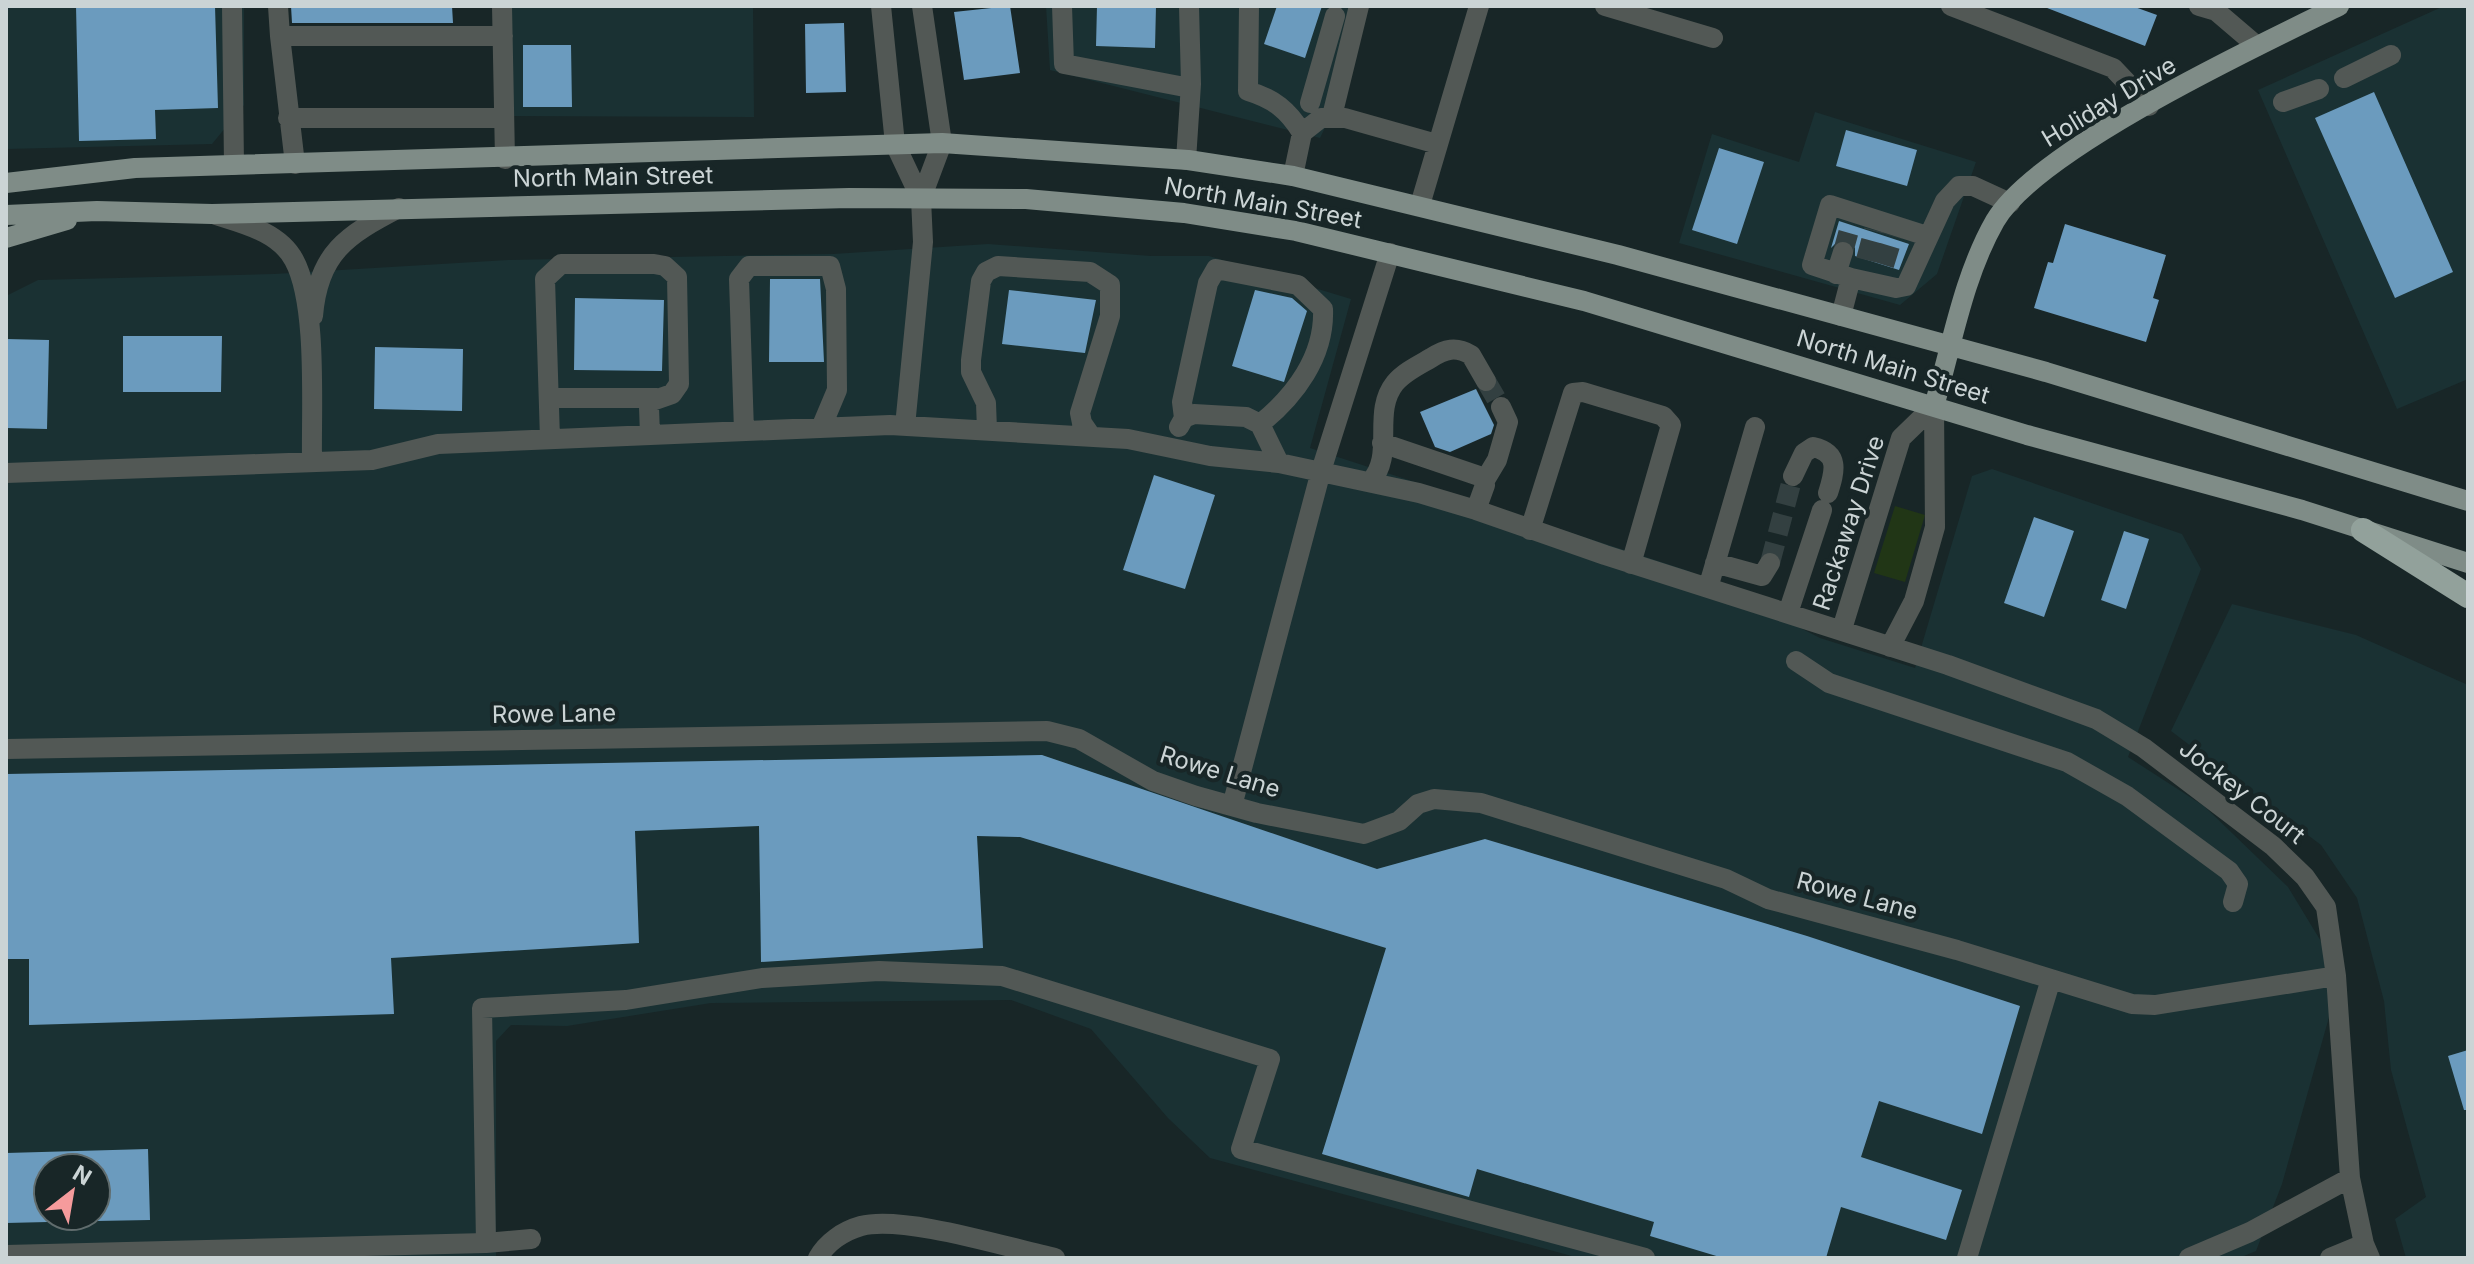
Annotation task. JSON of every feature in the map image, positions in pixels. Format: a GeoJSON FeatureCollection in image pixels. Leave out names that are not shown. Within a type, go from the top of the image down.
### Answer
{"type":"FeatureCollection","features":[{"type":"Feature","properties":{"kind":"highway"},"geometry":{"type":"LineString","coordinates":[[2363,530],[2468,596]]}},
{"type":"Feature","properties":{"kind":"main road","name":"Holiday Drive"},"geometry":{"type":"LineString","coordinates":[[1934,406],[1966,287],[1996,220],[2010,203],[2065,154],[2257,46],[2339,6]]}},
{"type":"Feature","properties":{"kind":"main road","name":"North Main Street"},"geometry":{"type":"LineString","coordinates":[[6,183],[135,168],[505,159],[942,143],[1186,160],[1293,176],[1420,205],[1841,316],[2468,501]]}},
{"type":"Feature","properties":{"kind":"main road","name":"North Main Street"},"geometry":{"type":"LineString","coordinates":[[6,215],[97,211],[212,214],[921,199],[1026,199],[1184,213],[1296,231],[1584,301],[2468,563]]}},
{"type":"Feature","properties":{"kind":"main road"},"geometry":{"type":"LineString","coordinates":[[6,238],[97,211]]}},
{"type":"Feature","properties":{"kind":"street"},"geometry":{"type":"LineString","coordinates":[[232,6],[234,165]]}},
{"type":"Feature","properties":{"kind":"street"},"geometry":{"type":"LineString","coordinates":[[278,6],[295,164]]}},
{"type":"Feature","properties":{"kind":"street"},"geometry":{"type":"LineString","coordinates":[[502,6],[505,159]]}},
{"type":"Feature","properties":{"kind":"street"},"geometry":{"type":"LineString","coordinates":[[881,6],[895,144],[921,199],[923,242],[905,426]]}},
{"type":"Feature","properties":{"kind":"street"},"geometry":{"type":"LineString","coordinates":[[921,199],[942,143],[922,6]]}},
{"type":"Feature","properties":{"kind":"street"},"geometry":{"type":"LineString","coordinates":[[1062,6],[1064,64],[1190,88]]}},
{"type":"Feature","properties":{"kind":"street"},"geometry":{"type":"LineString","coordinates":[[1186,160],[1190,88],[1189,6]]}},
{"type":"Feature","properties":{"kind":"street"},"geometry":{"type":"LineString","coordinates":[[1249,6],[1248,91],[1269,98],[1310,103],[1339,115],[1437,144]]}},
{"type":"Feature","properties":{"kind":"street"},"geometry":{"type":"LineString","coordinates":[[1339,115],[1359,6]]}},
{"type":"Feature","properties":{"kind":"street"},"geometry":{"type":"LineString","coordinates":[[1420,205],[1479,6]]}},
{"type":"Feature","properties":{"kind":"street"},"geometry":{"type":"LineString","coordinates":[[1605,6],[1713,38]]}},
{"type":"Feature","properties":{"kind":"street"},"geometry":{"type":"LineString","coordinates":[[1951,6],[2113,68],[2149,106]]}},
{"type":"Feature","properties":{"kind":"street"},"geometry":{"type":"LineString","coordinates":[[2210,8],[2257,46]]}},
{"type":"Feature","properties":{"kind":"street"},"geometry":{"type":"LineString","coordinates":[[1310,103],[1335,16]]}},
{"type":"Feature","properties":{"kind":"street"},"geometry":{"type":"LineString","coordinates":[[280,36],[503,36]]}},
{"type":"Feature","properties":{"kind":"street"},"geometry":{"type":"LineString","coordinates":[[2344,78],[2391,55]]}},
{"type":"Feature","properties":{"kind":"street"},"geometry":{"type":"LineString","coordinates":[[2283,102],[2319,89]]}},
{"type":"Feature","properties":{"kind":"street"},"geometry":{"type":"LineString","coordinates":[[1269,98],[1290,114],[1302,133]]}},
{"type":"Feature","properties":{"kind":"street"},"geometry":{"type":"LineString","coordinates":[[1293,176],[1302,133],[1321,118],[1339,115]]}},
{"type":"Feature","properties":{"kind":"street"},"geometry":{"type":"LineString","coordinates":[[288,118],[504,118]]}},
{"type":"Feature","properties":{"kind":"street"},"geometry":{"type":"LineString","coordinates":[[1927,236],[1853,217],[1830,205],[1812,265],[1906,286],[1945,201],[1959,186],[1973,186],[2010,203]]}},
{"type":"Feature","properties":{"kind":"street"},"geometry":{"type":"LineString","coordinates":[[310,367],[314,304],[324,265],[342,242],[360,228],[399,208]]}},
{"type":"Feature","properties":{"kind":"street"},"geometry":{"type":"LineString","coordinates":[[212,214],[265,232],[294,259],[308,304],[312,462]]}},
{"type":"Feature","properties":{"kind":"street"},"geometry":{"type":"LineString","coordinates":[[1843,252],[1863,274]]}},
{"type":"Feature","properties":{"kind":"street"},"geometry":{"type":"LineString","coordinates":[[1232,806],[1321,471],[1390,253]]}},
{"type":"Feature","properties":{"kind":"street"},"geometry":{"type":"LineString","coordinates":[[550,398],[657,398],[672,394],[679,384],[677,277],[665,266],[654,264],[561,264],[549,272],[545,279],[550,439]]}},
{"type":"Feature","properties":{"kind":"street"},"geometry":{"type":"LineString","coordinates":[[744,431],[739,279],[749,266],[830,266],[836,289],[837,390],[821,428]]}},
{"type":"Feature","properties":{"kind":"street"},"geometry":{"type":"LineString","coordinates":[[987,430],[986,403],[971,372],[971,360],[981,281],[986,272],[998,266],[1090,272],[1110,285],[1110,316],[1080,413],[1082,423],[1091,436]]}},
{"type":"Feature","properties":{"kind":"street"},"geometry":{"type":"LineString","coordinates":[[1176,448],[1177,431],[1184,418],[1182,402],[1208,283],[1216,269],[1298,285],[1323,309],[1324,323],[1303,379],[1284,405],[1260,424]]}},
{"type":"Feature","properties":{"kind":"street"},"geometry":{"type":"LineString","coordinates":[[1841,316],[1863,274]]}},
{"type":"Feature","properties":{"kind":"street"},"geometry":{"type":"LineString","coordinates":[[1370,482],[1381,468],[1381,420],[1393,384],[1442,351],[1453,349],[1471,355],[1486,381]]}},
{"type":"Feature","properties":{"kind":"street"},"geometry":{"type":"LineString","coordinates":[[1530,530],[1573,393],[1583,392],[1663,416],[1671,425],[1631,564]]}},
{"type":"Feature","properties":{"kind":"street"},"geometry":{"type":"LineString","coordinates":[[650,435],[649,407],[657,398]]}},
{"type":"Feature","properties":{"kind":"street"},"geometry":{"type":"LineString","coordinates":[[1890,647],[1914,601],[1935,527],[1934,406]]}},
{"type":"Feature","properties":{"kind":"street","name":"Rackaway Drive"},"geometry":{"type":"LineString","coordinates":[[1842,629],[1901,438],[1934,406]]}},
{"type":"Feature","properties":{"kind":"street"},"geometry":{"type":"LineString","coordinates":[[1476,510],[1485,480],[1497,460],[1508,422],[1501,407]]}},
{"type":"Feature","properties":{"kind":"street"},"geometry":{"type":"LineString","coordinates":[[1184,418],[1194,414],[1246,417],[1260,424],[1279,463]]}},
{"type":"Feature","properties":{"kind":"street","name":"Jockey Court"},"geometry":{"type":"LineString","coordinates":[[6,473],[372,460],[438,444],[821,428],[905,426],[1091,436],[1210,456],[1279,463],[1370,482],[1476,510],[1631,564],[1842,629],[2096,719],[2178,773],[2273,846],[2305,877],[2326,907],[2336,976],[2350,1178],[2367,1251],[2330,1258]]}},
{"type":"Feature","properties":{"kind":"street"},"geometry":{"type":"LineString","coordinates":[[1708,588],[1755,427]]}},
{"type":"Feature","properties":{"kind":"street"},"geometry":{"type":"LineString","coordinates":[[1382,443],[1478,474],[1485,480]]}},
{"type":"Feature","properties":{"kind":"street"},"geometry":{"type":"LineString","coordinates":[[1788,613],[1836,469],[1832,456],[1813,447],[1804,453],[1793,476]]}},
{"type":"Feature","properties":{"kind":"street"},"geometry":{"type":"LineString","coordinates":[[1715,563],[1762,576],[1770,563]]}},
{"type":"Feature","properties":{"kind":"street"},"geometry":{"type":"LineString","coordinates":[[1796,661],[1829,683],[2067,762],[2127,796],[2229,871],[2238,884],[2233,902]]}},
{"type":"Feature","properties":{"kind":"street","name":"Rowe Lane"},"geometry":{"type":"LineString","coordinates":[[6,749],[1012,729],[1047,731],[1079,739],[1153,781],[1232,806],[1364,834],[1399,821],[1418,804],[1434,799],[1481,803],[1726,879],[1768,899],[2132,1004],[2155,1005],[2336,976]]}},
{"type":"Feature","properties":{"kind":"street"},"geometry":{"type":"LineString","coordinates":[[486,1243],[482,1008],[626,1000],[762,978],[879,971],[1002,976],[1270,1059],[1241,1149],[1645,1258]]}},
{"type":"Feature","properties":{"kind":"street"},"geometry":{"type":"LineString","coordinates":[[1967,1258],[2051,979]]}},
{"type":"Feature","properties":{"kind":"street"},"geometry":{"type":"LineString","coordinates":[[2189,1258],[2250,1232],[2350,1178]]}},
{"type":"Feature","properties":{"kind":"street"},"geometry":{"type":"LineString","coordinates":[[818,1258],[826,1244],[862,1226],[909,1226],[1055,1258]]}},
{"type":"Feature","properties":{"kind":"street"},"geometry":{"type":"LineString","coordinates":[[6,1255],[486,1243],[531,1239]]}},
{"type":"Feature","properties":{"kind":"shaded area"},"geometry":{"type":"Polygon","coordinates":[[[6,6],[244,6],[244,105],[212,144],[6,149],[6,6]]]}},
{"type":"Feature","properties":{"kind":"shaded area"},"geometry":{"type":"Polygon","coordinates":[[[509,6],[753,6],[754,117],[508,116],[509,6]]]}},
{"type":"Feature","properties":{"kind":"shaded area"},"geometry":{"type":"Polygon","coordinates":[[[1046,6],[1364,6],[1347,83],[1320,138],[1050,70],[1046,6]]]}},
{"type":"Feature","properties":{"kind":"shaded area"},"geometry":{"type":"Polygon","coordinates":[[[2444,6],[2468,6],[2468,379],[2397,409],[2258,90],[2444,6]]]}},
{"type":"Feature","properties":{"kind":"shaded area"},"geometry":{"type":"Polygon","coordinates":[[[1815,112],[1976,162],[1937,274],[1900,305],[1679,243],[1712,134],[1799,162],[1815,112]]]}},
{"type":"Feature","properties":{"kind":"shaded area"},"geometry":{"type":"Polygon","coordinates":[[[988,244],[1151,256],[1209,256],[1351,299],[1310,448],[1689,571],[1820,638],[1915,668],[1972,476],[1992,469],[2182,534],[2201,569],[2128,757],[2204,806],[2288,887],[2322,943],[2333,1003],[2282,1184],[2256,1251],[2239,1258],[1579,1258],[1210,1158],[1168,1118],[1091,1029],[1011,1000],[711,1003],[567,1026],[511,1025],[496,1041],[496,1258],[6,1258],[6,296],[38,280],[274,274],[508,260],[833,254],[988,244]]]}},
{"type":"Feature","properties":{"kind":"shaded area"},"geometry":{"type":"Polygon","coordinates":[[[2232,604],[2356,635],[2468,685],[2468,1258],[2406,1258],[2395,1219],[2426,1197],[2391,1070],[2384,1001],[2357,898],[2321,845],[2171,731],[2232,604]]]}},
{"type":"Feature","properties":{"kind":"green space"},"geometry":{"type":"Polygon","coordinates":[[[1895,506],[1925,515],[1905,582],[1874,573],[1895,506]]]}},
{"type":"Feature","properties":{"kind":"building"},"geometry":{"type":"Polygon","coordinates":[[[76,6],[215,6],[218,108],[155,110],[156,139],[79,141],[76,6]]]}},
{"type":"Feature","properties":{"kind":"building"},"geometry":{"type":"Polygon","coordinates":[[[291,6],[452,6],[453,23],[292,23],[291,6]]]}},
{"type":"Feature","properties":{"kind":"building"},"geometry":{"type":"Polygon","coordinates":[[[1010,6],[1020,73],[964,80],[954,12],[1010,6]]]}},
{"type":"Feature","properties":{"kind":"building"},"geometry":{"type":"Polygon","coordinates":[[[1097,6],[1156,6],[1155,48],[1096,46],[1097,6]]]}},
{"type":"Feature","properties":{"kind":"building"},"geometry":{"type":"Polygon","coordinates":[[[1277,6],[1322,6],[1305,58],[1264,44],[1277,6]]]}},
{"type":"Feature","properties":{"kind":"building"},"geometry":{"type":"Polygon","coordinates":[[[2042,6],[2132,6],[2157,15],[2145,46],[2042,6]]]}},
{"type":"Feature","properties":{"kind":"building"},"geometry":{"type":"Polygon","coordinates":[[[844,23],[846,92],[806,93],[805,24],[844,23]]]}},
{"type":"Feature","properties":{"kind":"building"},"geometry":{"type":"Polygon","coordinates":[[[523,45],[571,45],[572,107],[523,107],[523,45]]]}},
{"type":"Feature","properties":{"kind":"building"},"geometry":{"type":"Polygon","coordinates":[[[2374,92],[2453,272],[2395,298],[2315,118],[2374,92]]]}},
{"type":"Feature","properties":{"kind":"building"},"geometry":{"type":"Polygon","coordinates":[[[1846,130],[1917,150],[1907,186],[1836,166],[1846,130]]]}},
{"type":"Feature","properties":{"kind":"building"},"geometry":{"type":"Polygon","coordinates":[[[1719,148],[1764,162],[1737,244],[1692,230],[1719,148]]]}},
{"type":"Feature","properties":{"kind":"building"},"geometry":{"type":"Polygon","coordinates":[[[1839,221],[1909,244],[1899,270],[1855,256],[1855,248],[1848,240],[1839,240],[1831,248],[1839,221]]]}},
{"type":"Feature","properties":{"kind":"building"},"geometry":{"type":"Polygon","coordinates":[[[2065,224],[2166,255],[2153,298],[2159,300],[2146,342],[2034,308],[2048,262],[2053,263],[2065,224]]]}},
{"type":"Feature","properties":{"kind":"building"},"geometry":{"type":"Polygon","coordinates":[[[770,279],[820,279],[824,362],[769,362],[770,279]]]}},
{"type":"Feature","properties":{"kind":"building"},"geometry":{"type":"Polygon","coordinates":[[[1009,290],[1096,300],[1085,353],[1002,344],[1009,290]]]}},
{"type":"Feature","properties":{"kind":"building"},"geometry":{"type":"Polygon","coordinates":[[[1255,290],[1292,298],[1307,311],[1284,382],[1232,366],[1255,290]]]}},
{"type":"Feature","properties":{"kind":"building"},"geometry":{"type":"Polygon","coordinates":[[[575,298],[664,300],[662,371],[574,370],[575,298]]]}},
{"type":"Feature","properties":{"kind":"building"},"geometry":{"type":"Polygon","coordinates":[[[123,336],[222,336],[221,392],[123,392],[123,336]]]}},
{"type":"Feature","properties":{"kind":"building"},"geometry":{"type":"Polygon","coordinates":[[[6,339],[49,340],[47,429],[6,428],[6,339]]]}},
{"type":"Feature","properties":{"kind":"building"},"geometry":{"type":"Polygon","coordinates":[[[375,347],[463,349],[462,411],[374,409],[375,347]]]}},
{"type":"Feature","properties":{"kind":"building"},"geometry":{"type":"Polygon","coordinates":[[[1476,389],[1494,425],[1491,434],[1450,452],[1435,447],[1420,412],[1476,389]]]}},
{"type":"Feature","properties":{"kind":"building"},"geometry":{"type":"Polygon","coordinates":[[[1154,475],[1215,495],[1185,589],[1123,570],[1154,475]]]}},
{"type":"Feature","properties":{"kind":"building"},"geometry":{"type":"Polygon","coordinates":[[[2034,517],[2074,531],[2044,617],[2004,603],[2034,517]]]}},
{"type":"Feature","properties":{"kind":"building"},"geometry":{"type":"Polygon","coordinates":[[[2124,531],[2149,539],[2126,609],[2101,600],[2124,531]]]}},
{"type":"Feature","properties":{"kind":"building"},"geometry":{"type":"Polygon","coordinates":[[[1042,755],[1377,869],[1485,839],[1807,936],[2020,1006],[1982,1134],[1879,1101],[1861,1157],[1962,1190],[1946,1240],[1841,1207],[1826,1258],[1723,1258],[1650,1236],[1654,1222],[1477,1169],[1469,1197],[1322,1154],[1386,948],[1020,837],[977,836],[983,948],[761,962],[759,826],[635,831],[639,943],[391,958],[394,1014],[29,1025],[29,959],[6,959],[6,774],[1042,755]]]}},
{"type":"Feature","properties":{"kind":"building"},"geometry":{"type":"Polygon","coordinates":[[[2468,1050],[2468,1110],[2464,1110],[2448,1056],[2468,1050]]]}},
{"type":"Feature","properties":{"kind":"building"},"geometry":{"type":"Polygon","coordinates":[[[148,1149],[150,1220],[112,1221],[112,1152],[42,1152],[148,1149]]]}},
{"type":"Feature","properties":{"kind":"building"},"geometry":{"type":"Polygon","coordinates":[[[32,1152],[32,1222],[6,1223],[6,1153],[32,1152]]]}},
{"type":"Feature","properties":{"kind":"tunnel"},"geometry":{"type":"LineString","coordinates":[[1843,252],[1851,223]]}},
{"type":"Feature","properties":{"kind":"tunnel"},"geometry":{"type":"LineString","coordinates":[[1866,260],[1874,230]]}},
{"type":"Feature","properties":{"kind":"tunnel"},"geometry":{"type":"LineString","coordinates":[[1884,265],[1893,236]]}},
{"type":"Feature","properties":{"kind":"tunnel"},"geometry":{"type":"LineString","coordinates":[[1486,381],[1501,407]]}},
{"type":"Feature","properties":{"kind":"tunnel"},"geometry":{"type":"LineString","coordinates":[[1770,563],[1793,476]]}}]}
